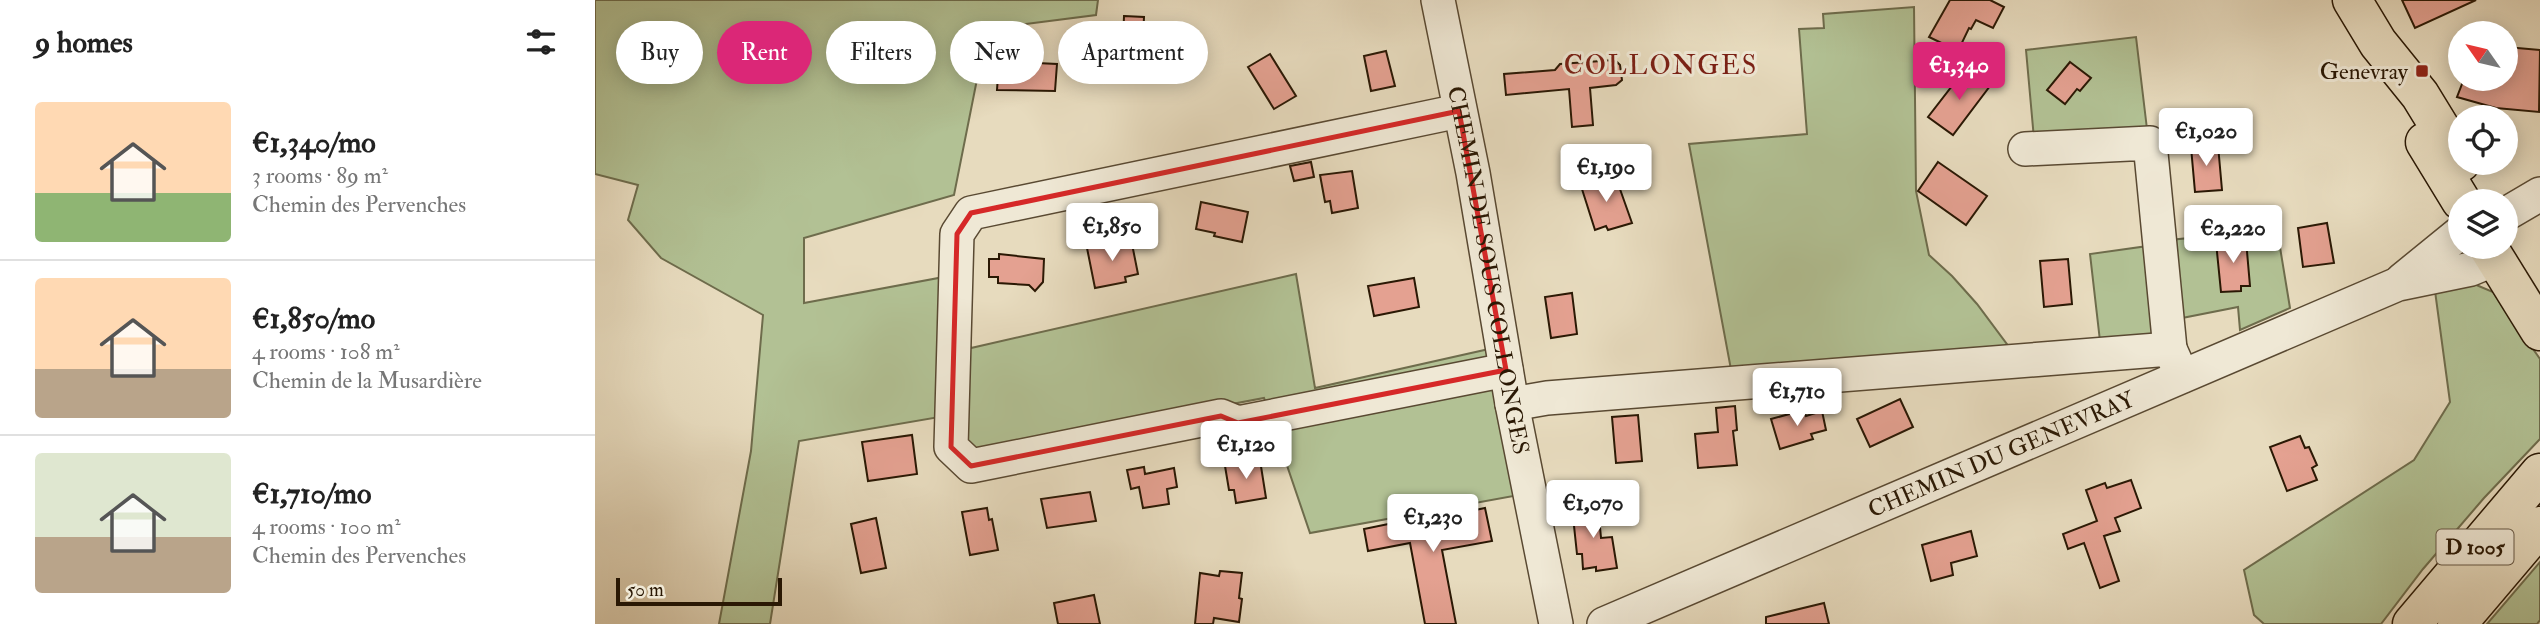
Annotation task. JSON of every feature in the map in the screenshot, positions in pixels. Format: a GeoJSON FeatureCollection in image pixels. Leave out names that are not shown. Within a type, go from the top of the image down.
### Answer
{"type":"FeatureCollection","features":[{"type":"Feature","properties":{"kind":"main road"},"geometry":{"type":"LineString","coordinates":[[2352,0],[2378,43],[2411,117],[2454,189]]}},
{"type":"Feature","properties":{"kind":"main road"},"geometry":{"type":"LineString","coordinates":[[2378,43],[2420,95],[2448,141]]}},
{"type":"Feature","properties":{"kind":"main road"},"geometry":{"type":"LineString","coordinates":[[2510,259],[2540,331]]}},
{"type":"Feature","properties":{"kind":"main road"},"geometry":{"type":"LineString","coordinates":[[2515,259],[2540,295]]}},
{"type":"Feature","properties":{"kind":"main road","name":"D 1005"},"geometry":{"type":"LineString","coordinates":[[2412,624],[2540,473]]}},
{"type":"Feature","properties":{"kind":"main road","name":"D 1005"},"geometry":{"type":"LineString","coordinates":[[2457,624],[2540,526]]}},
{"type":"Feature","properties":{"kind":"street","name":"CHEMIN DE SOUS COLLONGES"},"geometry":{"type":"LineString","coordinates":[[1438,0],[1475,186],[1512,404],[1556,624]]}},
{"type":"Feature","properties":{"kind":"street"},"geometry":{"type":"LineString","coordinates":[[1459,111],[971,213],[957,234],[951,447],[971,466],[1221,416],[1238,423],[1506,370]]}},
{"type":"Feature","properties":{"kind":"street"},"geometry":{"type":"LineString","coordinates":[[1512,404],[1547,398],[1790,378],[2176,362],[2150,143],[2025,149]]}},
{"type":"Feature","properties":{"kind":"street","name":"CHEMIN DU GENEVRAY"},"geometry":{"type":"LineString","coordinates":[[2518,221],[2540,194]]}},
{"type":"Feature","properties":{"kind":"street","name":"CHEMIN DU GENEVRAY"},"geometry":{"type":"LineString","coordinates":[[2398,284],[2448,243]]}},
{"type":"Feature","properties":{"kind":"street","name":"CHEMIN DU GENEVRAY"},"geometry":{"type":"LineString","coordinates":[[1604,624],[2176,362],[2398,284],[2471,269],[2482,259]]}},
{"type":"Feature","properties":{"kind":"highlighted area"},"geometry":{"type":"Polygon","coordinates":[[[1459,111],[1506,370],[1238,423],[1221,416],[971,466],[951,447],[957,234],[971,213],[1459,111]]]}},
{"type":"Feature","properties":{"kind":"green space"},"geometry":{"type":"Polygon","coordinates":[[[595,0],[1098,0],[1096,15],[1044,22],[950,21],[950,84],[976,84],[954,195],[804,238],[804,303],[944,277],[971,348],[1296,274],[1315,388],[1489,349],[1519,495],[1310,533],[1264,398],[973,453],[939,417],[799,441],[770,624],[719,624],[751,451],[763,315],[661,258],[628,220],[638,185],[595,174],[595,0]]]}},
{"type":"Feature","properties":{"kind":"green space"},"geometry":{"type":"Polygon","coordinates":[[[1914,7],[1916,191],[1929,255],[1977,304],[2012,351],[1732,375],[1689,144],[1807,134],[1799,29],[1824,28],[1823,14],[1914,7]]]}},
{"type":"Feature","properties":{"kind":"green space"},"geometry":{"type":"Polygon","coordinates":[[[2136,37],[2147,129],[2034,139],[2026,50],[2136,37]]]}},
{"type":"Feature","properties":{"kind":"green space"},"geometry":{"type":"Polygon","coordinates":[[[2277,229],[2290,308],[2240,330],[2238,307],[2177,319],[2170,240],[2277,229]]]}},
{"type":"Feature","properties":{"kind":"green space"},"geometry":{"type":"Polygon","coordinates":[[[2148,246],[2159,336],[2100,341],[2090,254],[2148,246]]]}},
{"type":"Feature","properties":{"kind":"green space"},"geometry":{"type":"Polygon","coordinates":[[[2474,284],[2493,292],[2540,359],[2540,439],[2484,498],[2423,569],[2381,624],[2264,624],[2254,615],[2244,570],[2414,460],[2450,402],[2435,291],[2474,284]]]}},
{"type":"Feature","properties":{"kind":"green space"},"geometry":{"type":"Polygon","coordinates":[[[2540,562],[2540,620],[2537,624],[2487,624],[2540,562]]]}},
{"type":"Feature","properties":{"kind":"building"},"geometry":{"type":"Polygon","coordinates":[[[1950,0],[1990,0],[2004,7],[1993,28],[1976,20],[1958,51],[1929,37],[1950,0]]]}},
{"type":"Feature","properties":{"kind":"building"},"geometry":{"type":"Polygon","coordinates":[[[2402,0],[2476,0],[2415,28],[2402,0]]]}},
{"type":"Feature","properties":{"kind":"building"},"geometry":{"type":"Polygon","coordinates":[[[1124,16],[1144,17],[1144,21],[1124,21],[1124,16]]]}},
{"type":"Feature","properties":{"kind":"building"},"geometry":{"type":"Polygon","coordinates":[[[2518,48],[2540,50],[2539,112],[2518,110],[2518,105],[2485,105],[2457,97],[2459,91],[2518,91],[2518,48]]]}},
{"type":"Feature","properties":{"kind":"building"},"geometry":{"type":"Polygon","coordinates":[[[1386,51],[1395,86],[1371,91],[1364,56],[1386,51]]]}},
{"type":"Feature","properties":{"kind":"building"},"geometry":{"type":"Polygon","coordinates":[[[1270,54],[1296,96],[1274,109],[1248,67],[1270,54]]]}},
{"type":"Feature","properties":{"kind":"building"},"geometry":{"type":"Polygon","coordinates":[[[1615,60],[1620,65],[1622,80],[1616,85],[1590,88],[1593,125],[1572,127],[1569,89],[1506,95],[1504,74],[1555,70],[1560,64],[1615,60]]]}},
{"type":"Feature","properties":{"kind":"building"},"geometry":{"type":"Polygon","coordinates":[[[2070,62],[2091,78],[2080,91],[2077,89],[2065,104],[2047,90],[2070,62]]]}},
{"type":"Feature","properties":{"kind":"building"},"geometry":{"type":"Polygon","coordinates":[[[1044,63],[1057,64],[1055,91],[997,90],[997,84],[1044,84],[1044,63]]]}},
{"type":"Feature","properties":{"kind":"building"},"geometry":{"type":"Polygon","coordinates":[[[1966,68],[1990,86],[1953,135],[1928,117],[1966,68]]]}},
{"type":"Feature","properties":{"kind":"building"},"geometry":{"type":"Polygon","coordinates":[[[2218,145],[2222,190],[2195,192],[2191,147],[2218,145]]]}},
{"type":"Feature","properties":{"kind":"building"},"geometry":{"type":"Polygon","coordinates":[[[1311,162],[1314,177],[1294,181],[1290,166],[1311,162]]]}},
{"type":"Feature","properties":{"kind":"building"},"geometry":{"type":"Polygon","coordinates":[[[1938,162],[1987,196],[1966,225],[1918,191],[1938,162]]]}},
{"type":"Feature","properties":{"kind":"building"},"geometry":{"type":"Polygon","coordinates":[[[1352,171],[1358,208],[1332,213],[1330,201],[1325,202],[1320,175],[1352,171]]]}},
{"type":"Feature","properties":{"kind":"building"},"geometry":{"type":"Polygon","coordinates":[[[1615,175],[1632,223],[1608,230],[1606,226],[1595,230],[1581,186],[1615,175]]]}},
{"type":"Feature","properties":{"kind":"building"},"geometry":{"type":"Polygon","coordinates":[[[1201,202],[1248,212],[1242,242],[1196,229],[1201,202]]]}},
{"type":"Feature","properties":{"kind":"building"},"geometry":{"type":"Polygon","coordinates":[[[2327,223],[2334,263],[2303,267],[2298,228],[2327,223]]]}},
{"type":"Feature","properties":{"kind":"building"},"geometry":{"type":"Polygon","coordinates":[[[1131,239],[1138,274],[1125,277],[1126,282],[1095,288],[1087,248],[1131,239]]]}},
{"type":"Feature","properties":{"kind":"building"},"geometry":{"type":"Polygon","coordinates":[[[2246,240],[2250,286],[2241,286],[2241,291],[2221,292],[2216,242],[2246,240]]]}},
{"type":"Feature","properties":{"kind":"building"},"geometry":{"type":"Polygon","coordinates":[[[999,254],[1044,259],[1043,282],[1035,291],[1029,285],[998,283],[998,277],[989,277],[989,259],[999,259],[999,254]]]}},
{"type":"Feature","properties":{"kind":"building"},"geometry":{"type":"Polygon","coordinates":[[[2068,259],[2072,304],[2044,307],[2040,261],[2068,259]]]}},
{"type":"Feature","properties":{"kind":"building"},"geometry":{"type":"Polygon","coordinates":[[[1414,278],[1419,307],[1374,316],[1368,286],[1414,278]]]}},
{"type":"Feature","properties":{"kind":"building"},"geometry":{"type":"Polygon","coordinates":[[[1572,293],[1577,334],[1551,338],[1545,297],[1572,293]]]}},
{"type":"Feature","properties":{"kind":"building"},"geometry":{"type":"Polygon","coordinates":[[[1900,399],[1913,427],[1870,447],[1857,419],[1900,399]]]}},
{"type":"Feature","properties":{"kind":"building"},"geometry":{"type":"Polygon","coordinates":[[[1735,406],[1737,430],[1733,431],[1737,465],[1698,468],[1695,434],[1718,432],[1716,408],[1735,406]]]}},
{"type":"Feature","properties":{"kind":"building"},"geometry":{"type":"Polygon","coordinates":[[[1804,410],[1806,416],[1822,411],[1826,430],[1811,434],[1813,439],[1780,449],[1771,419],[1804,410]]]}},
{"type":"Feature","properties":{"kind":"building"},"geometry":{"type":"Polygon","coordinates":[[[1638,415],[1642,461],[1616,463],[1612,417],[1638,415]]]}},
{"type":"Feature","properties":{"kind":"building"},"geometry":{"type":"Polygon","coordinates":[[[912,435],[917,474],[868,481],[862,442],[912,435]]]}},
{"type":"Feature","properties":{"kind":"building"},"geometry":{"type":"Polygon","coordinates":[[[2300,436],[2305,448],[2309,447],[2317,465],[2312,468],[2317,480],[2287,491],[2270,447],[2300,436]]]}},
{"type":"Feature","properties":{"kind":"building"},"geometry":{"type":"Polygon","coordinates":[[[1260,460],[1266,498],[1236,503],[1234,490],[1229,490],[1225,466],[1260,460]]]}},
{"type":"Feature","properties":{"kind":"building"},"geometry":{"type":"Polygon","coordinates":[[[1144,467],[1145,474],[1174,468],[1177,487],[1167,489],[1169,504],[1143,508],[1139,487],[1131,489],[1127,470],[1144,467]]]}},
{"type":"Feature","properties":{"kind":"building"},"geometry":{"type":"Polygon","coordinates":[[[2131,480],[2141,508],[2115,518],[2120,531],[2104,536],[2119,581],[2100,588],[2084,543],[2068,549],[2063,534],[2097,521],[2086,490],[2105,483],[2107,488],[2131,480]]]}},
{"type":"Feature","properties":{"kind":"building"},"geometry":{"type":"Polygon","coordinates":[[[1090,492],[1096,521],[1047,528],[1041,499],[1090,492]]]}},
{"type":"Feature","properties":{"kind":"building"},"geometry":{"type":"Polygon","coordinates":[[[1598,505],[1601,538],[1612,537],[1617,568],[1596,571],[1596,567],[1583,569],[1582,554],[1577,554],[1572,507],[1598,505]]]}},
{"type":"Feature","properties":{"kind":"building"},"geometry":{"type":"Polygon","coordinates":[[[987,508],[998,550],[970,555],[962,512],[987,508]]]}},
{"type":"Feature","properties":{"kind":"building"},"geometry":{"type":"Polygon","coordinates":[[[1485,508],[1492,541],[1442,550],[1456,624],[1425,624],[1410,543],[1368,551],[1364,529],[1403,521],[1403,525],[1485,508]]]}},
{"type":"Feature","properties":{"kind":"building"},"geometry":{"type":"Polygon","coordinates":[[[876,518],[886,568],[861,573],[851,524],[876,518]]]}},
{"type":"Feature","properties":{"kind":"building"},"geometry":{"type":"Polygon","coordinates":[[[1971,531],[1977,556],[1951,563],[1953,575],[1931,581],[1922,545],[1971,531]]]}},
{"type":"Feature","properties":{"kind":"building"},"geometry":{"type":"Polygon","coordinates":[[[1220,571],[1242,573],[1239,622],[1214,618],[1213,624],[1195,624],[1200,573],[1219,576],[1220,571]]]}},
{"type":"Feature","properties":{"kind":"building"},"geometry":{"type":"Polygon","coordinates":[[[1094,595],[1100,624],[1058,624],[1054,603],[1094,595]]]}},
{"type":"Feature","properties":{"kind":"building"},"geometry":{"type":"Polygon","coordinates":[[[1824,603],[1829,624],[1766,624],[1766,617],[1824,603]]]}},
{"type":"Feature","properties":{"kind":"place","name":"Genevray"},"geometry":{"type":"Point","coordinates":[2422,71]}},
{"type":"Feature","properties":{"kind":"district","name":"COLLONGES"},"geometry":{"type":"Point","coordinates":[1661,65]}}]}
